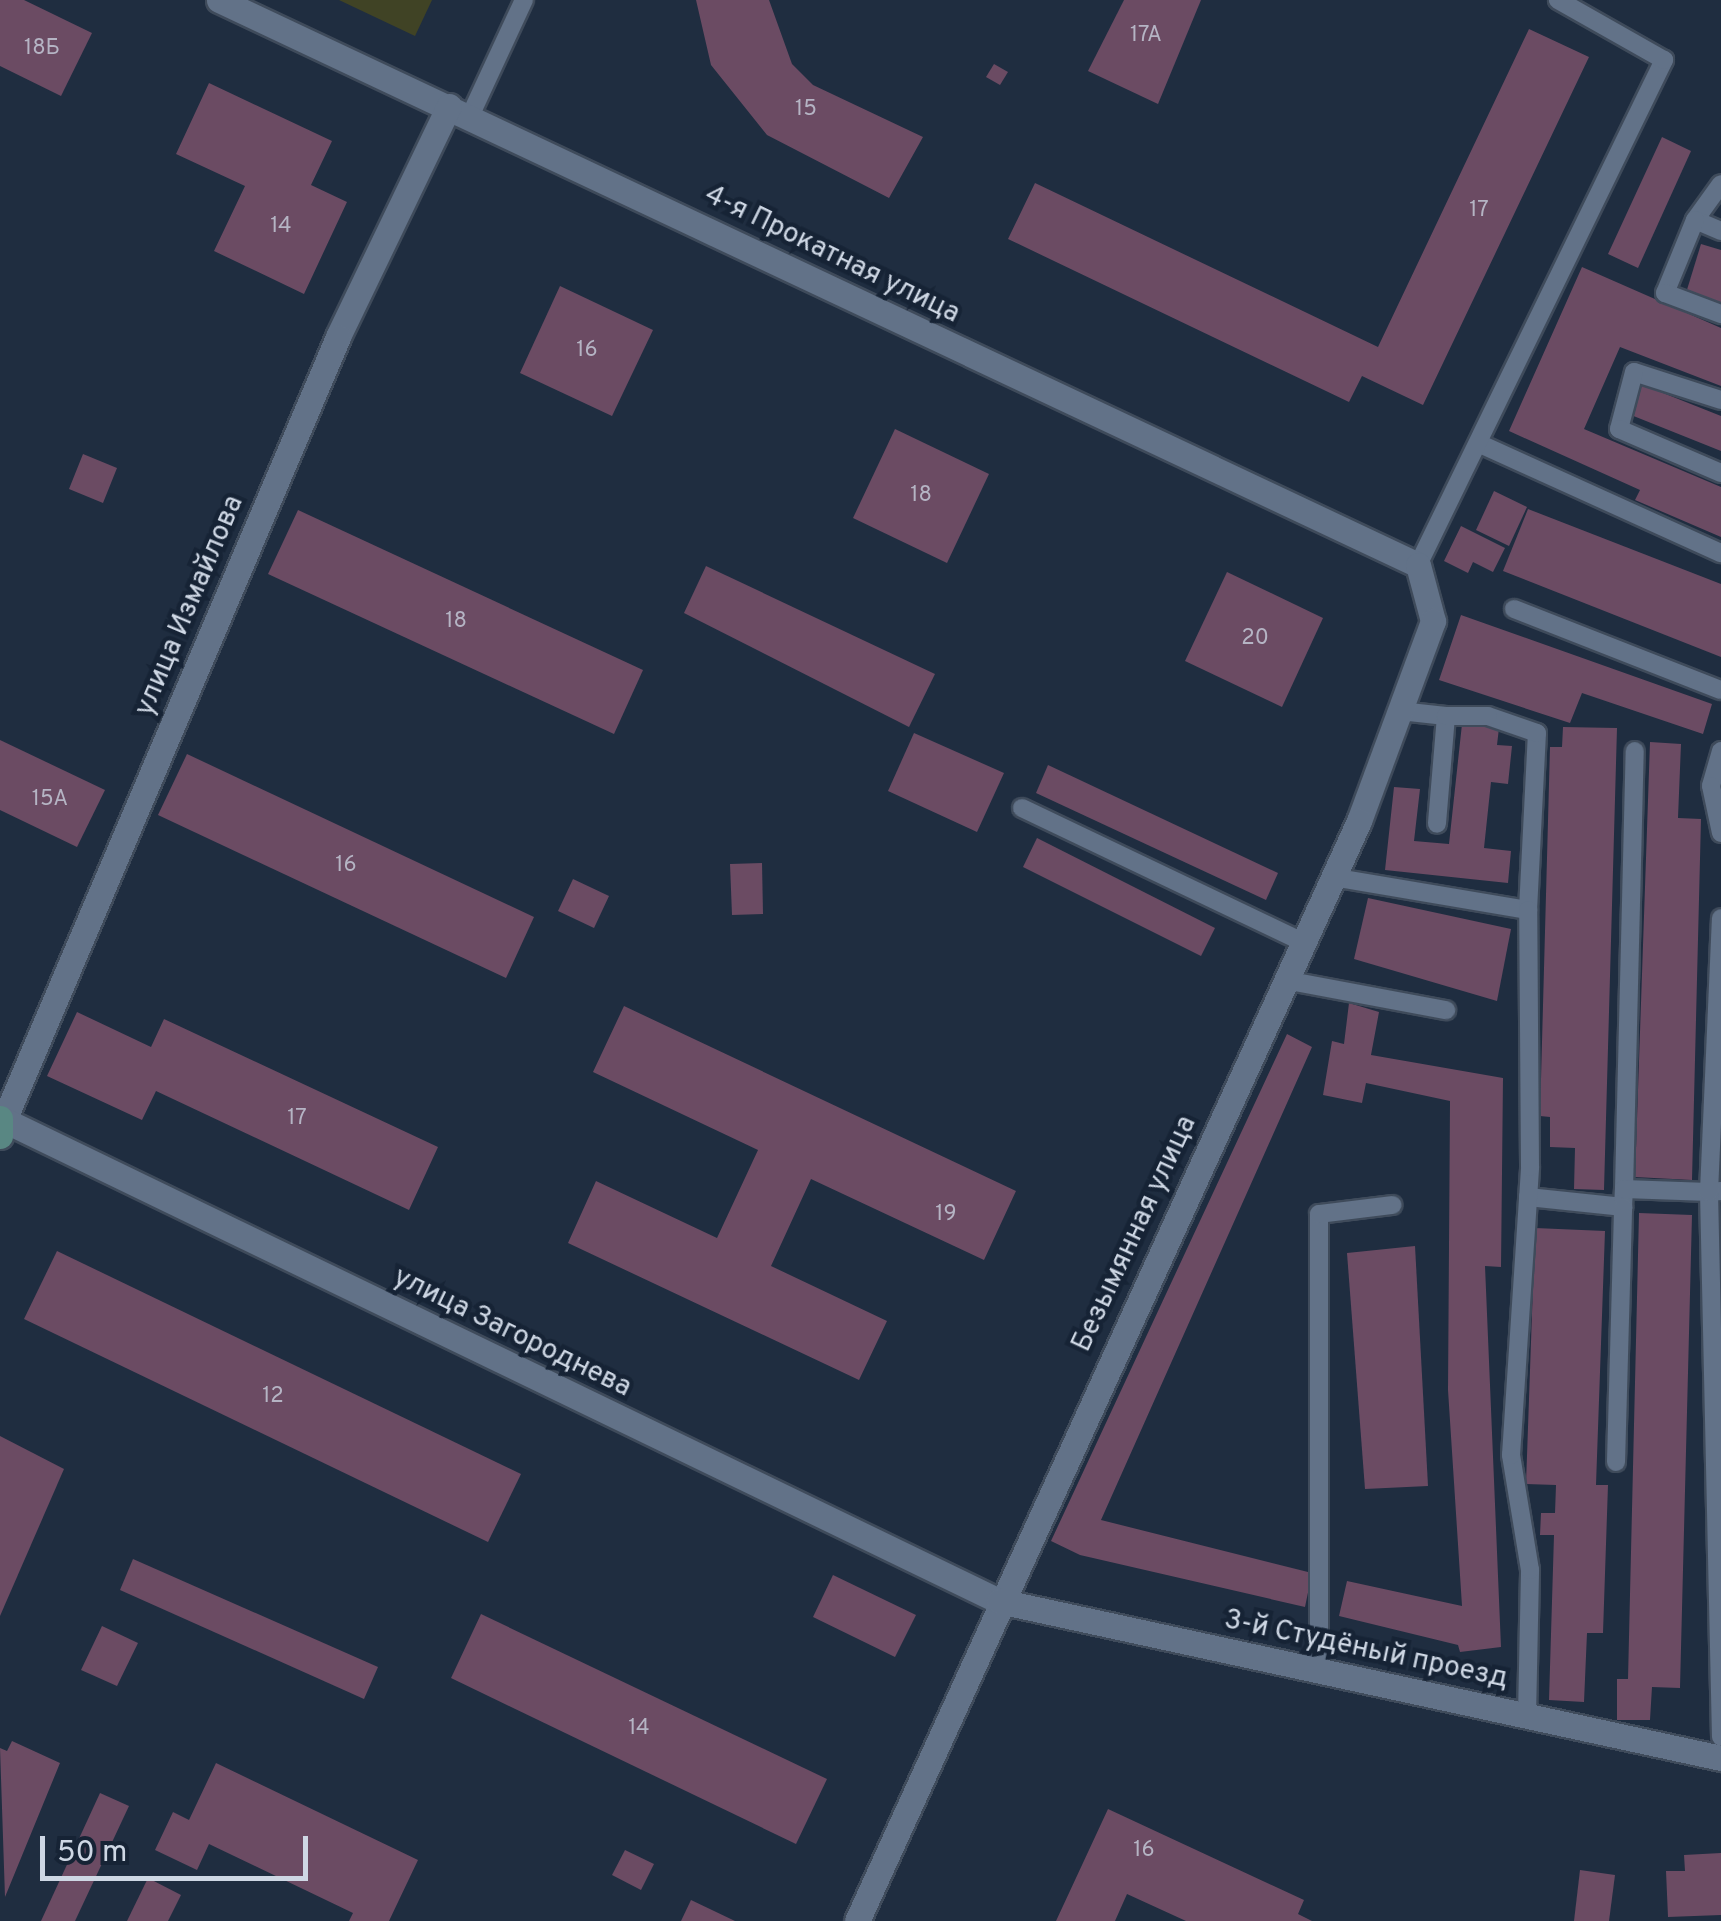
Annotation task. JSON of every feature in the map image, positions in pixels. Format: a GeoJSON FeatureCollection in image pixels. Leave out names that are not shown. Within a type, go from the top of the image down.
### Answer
{"type":"FeatureCollection","features":[{"type":"Feature","properties":{"kind":"street","name":"4-я Прокатная улица"},"geometry":{"type":"LineString","coordinates":[[219,0],[460,110],[1418,565]]}},
{"type":"Feature","properties":{"kind":"street","name":"улица Измайлова"},"geometry":{"type":"LineString","coordinates":[[1,1125],[338,337],[460,110]]}},
{"type":"Feature","properties":{"kind":"street","name":"Безымянная улица"},"geometry":{"type":"LineString","coordinates":[[856,1921],[1332,877],[1433,621],[1418,565]]}},
{"type":"Feature","properties":{"kind":"street","name":"улица Загороднева"},"geometry":{"type":"LineString","coordinates":[[1,1125],[999,1602]]}},
{"type":"Feature","properties":{"kind":"street","name":"3-й Студёный проезд"},"geometry":{"type":"LineString","coordinates":[[999,1602],[1721,1758]]}},
{"type":"Feature","properties":{"kind":"lane"},"geometry":{"type":"LineString","coordinates":[[460,110],[524,0]]}},
{"type":"Feature","properties":{"kind":"lane"},"geometry":{"type":"LineString","coordinates":[[1418,565],[1664,60],[1558,0]]}},
{"type":"Feature","properties":{"kind":"lane"},"geometry":{"type":"LineString","coordinates":[[1721,184],[1695,220],[1664,294],[1721,314]]}},
{"type":"Feature","properties":{"kind":"lane"},"geometry":{"type":"LineString","coordinates":[[1695,220],[1721,231]]}},
{"type":"Feature","properties":{"kind":"lane"},"geometry":{"type":"LineString","coordinates":[[1721,400],[1634,372],[1619,429],[1721,473]]}},
{"type":"Feature","properties":{"kind":"lane"},"geometry":{"type":"LineString","coordinates":[[1478,444],[1721,553]]}},
{"type":"Feature","properties":{"kind":"lane"},"geometry":{"type":"LineString","coordinates":[[1514,609],[1721,690]]}},
{"type":"Feature","properties":{"kind":"lane"},"geometry":{"type":"LineString","coordinates":[[1400,711],[1488,716],[1537,733],[1528,910],[1528,1197],[1511,1455],[1530,1570],[1527,1716]]}},
{"type":"Feature","properties":{"kind":"lane"},"geometry":{"type":"LineString","coordinates":[[1437,824],[1446,716]]}},
{"type":"Feature","properties":{"kind":"lane"},"geometry":{"type":"LineString","coordinates":[[1616,1462],[1635,751]]}},
{"type":"Feature","properties":{"kind":"lane"},"geometry":{"type":"LineString","coordinates":[[1721,751],[1710,786],[1721,832]]}},
{"type":"Feature","properties":{"kind":"lane"},"geometry":{"type":"LineString","coordinates":[[1022,808],[1302,942]]}},
{"type":"Feature","properties":{"kind":"lane"},"geometry":{"type":"LineString","coordinates":[[1332,877],[1528,910]]}},
{"type":"Feature","properties":{"kind":"lane"},"geometry":{"type":"LineString","coordinates":[[1721,918],[1715,1192],[1721,1737]]}},
{"type":"Feature","properties":{"kind":"lane"},"geometry":{"type":"LineString","coordinates":[[1285,980],[1446,1010]]}},
{"type":"Feature","properties":{"kind":"lane"},"geometry":{"type":"LineString","coordinates":[[1528,1197],[1624,1198],[1715,1192]]}},
{"type":"Feature","properties":{"kind":"lane"},"geometry":{"type":"LineString","coordinates":[[1319,1670],[1319,1214],[1392,1205]]}},
{"type":"Feature","properties":{"kind":"green space"},"geometry":{"type":"Polygon","coordinates":[[[339,0],[432,0],[415,36],[339,0]]]}},
{"type":"Feature","properties":{"kind":"building"},"geometry":{"type":"Polygon","coordinates":[[[0,0],[24,0],[92,33],[61,96],[0,66],[0,0]]]}},
{"type":"Feature","properties":{"kind":"building"},"geometry":{"type":"Polygon","coordinates":[[[696,0],[769,0],[792,64],[813,85],[923,137],[889,198],[767,135],[711,65],[696,0]]]}},
{"type":"Feature","properties":{"kind":"building"},"geometry":{"type":"Polygon","coordinates":[[[1124,0],[1201,0],[1158,104],[1088,71],[1124,0]]]}},
{"type":"Feature","properties":{"kind":"building"},"geometry":{"type":"Polygon","coordinates":[[[1529,29],[1589,57],[1423,405],[1362,376],[1349,402],[1008,239],[1035,183],[1378,347],[1529,29]]]}},
{"type":"Feature","properties":{"kind":"building"},"geometry":{"type":"Polygon","coordinates":[[[994,64],[1008,72],[1000,85],[986,77],[994,64]]]}},
{"type":"Feature","properties":{"kind":"building"},"geometry":{"type":"Polygon","coordinates":[[[209,83],[332,141],[311,185],[347,202],[304,294],[214,251],[245,186],[176,154],[209,83]]]}},
{"type":"Feature","properties":{"kind":"building"},"geometry":{"type":"Polygon","coordinates":[[[1662,137],[1691,151],[1638,268],[1608,254],[1662,137]]]}},
{"type":"Feature","properties":{"kind":"building"},"geometry":{"type":"Polygon","coordinates":[[[1701,244],[1721,250],[1721,306],[1686,293],[1701,244]]]}},
{"type":"Feature","properties":{"kind":"building"},"geometry":{"type":"Polygon","coordinates":[[[1582,267],[1721,328],[1721,386],[1620,347],[1584,429],[1721,487],[1721,537],[1635,500],[1640,490],[1509,431],[1582,267]]]}},
{"type":"Feature","properties":{"kind":"building"},"geometry":{"type":"Polygon","coordinates":[[[560,286],[653,330],[612,416],[520,373],[560,286]]]}},
{"type":"Feature","properties":{"kind":"building"},"geometry":{"type":"Polygon","coordinates":[[[1638,383],[1721,416],[1721,451],[1626,413],[1638,383]]]}},
{"type":"Feature","properties":{"kind":"building"},"geometry":{"type":"Polygon","coordinates":[[[895,429],[989,474],[947,563],[853,518],[895,429]]]}},
{"type":"Feature","properties":{"kind":"building"},"geometry":{"type":"Polygon","coordinates":[[[83,454],[117,468],[103,503],[69,489],[83,454]]]}},
{"type":"Feature","properties":{"kind":"building"},"geometry":{"type":"Polygon","coordinates":[[[1494,491],[1527,507],[1509,546],[1476,530],[1494,491]]]}},
{"type":"Feature","properties":{"kind":"building"},"geometry":{"type":"Polygon","coordinates":[[[1528,509],[1721,584],[1721,657],[1503,571],[1528,509]]]}},
{"type":"Feature","properties":{"kind":"building"},"geometry":{"type":"Polygon","coordinates":[[[298,510],[643,670],[614,734],[268,574],[298,510]]]}},
{"type":"Feature","properties":{"kind":"building"},"geometry":{"type":"Polygon","coordinates":[[[1461,526],[1505,548],[1493,572],[1473,562],[1468,573],[1444,561],[1461,526]]]}},
{"type":"Feature","properties":{"kind":"building"},"geometry":{"type":"Polygon","coordinates":[[[706,566],[935,674],[909,727],[684,613],[706,566]]]}},
{"type":"Feature","properties":{"kind":"building"},"geometry":{"type":"Polygon","coordinates":[[[1227,572],[1323,618],[1282,707],[1185,661],[1227,572]]]}},
{"type":"Feature","properties":{"kind":"building"},"geometry":{"type":"Polygon","coordinates":[[[1461,615],[1712,704],[1703,734],[1582,693],[1570,723],[1439,680],[1461,615]]]}},
{"type":"Feature","properties":{"kind":"building"},"geometry":{"type":"Polygon","coordinates":[[[1462,724],[1499,728],[1497,745],[1512,746],[1508,784],[1491,782],[1484,848],[1511,851],[1508,883],[1385,870],[1394,787],[1420,789],[1414,841],[1449,844],[1462,724]]]}},
{"type":"Feature","properties":{"kind":"building"},"geometry":{"type":"Polygon","coordinates":[[[1563,727],[1617,728],[1604,1190],[1574,1189],[1575,1148],[1550,1147],[1550,1117],[1540,1116],[1550,747],[1562,747],[1563,727]]]}},
{"type":"Feature","properties":{"kind":"building"},"geometry":{"type":"Polygon","coordinates":[[[914,733],[1004,773],[977,832],[888,791],[914,733]]]}},
{"type":"Feature","properties":{"kind":"building"},"geometry":{"type":"Polygon","coordinates":[[[0,740],[105,790],[77,847],[0,810],[0,740]]]}},
{"type":"Feature","properties":{"kind":"building"},"geometry":{"type":"Polygon","coordinates":[[[1650,742],[1681,744],[1678,818],[1701,819],[1692,1180],[1635,1177],[1650,742]]]}},
{"type":"Feature","properties":{"kind":"building"},"geometry":{"type":"Polygon","coordinates":[[[187,754],[534,917],[506,978],[158,815],[187,754]]]}},
{"type":"Feature","properties":{"kind":"building"},"geometry":{"type":"Polygon","coordinates":[[[1048,765],[1278,873],[1266,900],[1036,793],[1048,765]]]}},
{"type":"Feature","properties":{"kind":"building"},"geometry":{"type":"Polygon","coordinates":[[[1037,838],[1215,928],[1201,956],[1023,867],[1037,838]]]}},
{"type":"Feature","properties":{"kind":"building"},"geometry":{"type":"Polygon","coordinates":[[[762,863],[763,914],[732,915],[730,864],[762,863]]]}},
{"type":"Feature","properties":{"kind":"building"},"geometry":{"type":"Polygon","coordinates":[[[573,879],[609,896],[594,928],[558,911],[573,879]]]}},
{"type":"Feature","properties":{"kind":"building"},"geometry":{"type":"Polygon","coordinates":[[[1368,898],[1511,929],[1497,1001],[1354,959],[1368,898]]]}},
{"type":"Feature","properties":{"kind":"building"},"geometry":{"type":"Polygon","coordinates":[[[1349,1003],[1379,1012],[1371,1055],[1503,1078],[1501,1267],[1485,1266],[1501,1647],[1460,1652],[1458,1645],[1339,1616],[1347,1581],[1462,1606],[1448,1390],[1450,1101],[1366,1083],[1362,1103],[1323,1095],[1332,1041],[1344,1044],[1349,1003]]]}},
{"type":"Feature","properties":{"kind":"building"},"geometry":{"type":"Polygon","coordinates":[[[624,1006],[1016,1191],[984,1260],[811,1179],[771,1266],[887,1321],[859,1380],[568,1243],[596,1181],[717,1238],[758,1150],[593,1072],[624,1006]]]}},
{"type":"Feature","properties":{"kind":"building"},"geometry":{"type":"Polygon","coordinates":[[[77,1012],[151,1047],[164,1019],[438,1147],[409,1210],[156,1091],[142,1120],[47,1076],[77,1012]]]}},
{"type":"Feature","properties":{"kind":"building"},"geometry":{"type":"Polygon","coordinates":[[[1287,1034],[1312,1047],[1101,1520],[1312,1573],[1305,1607],[1080,1555],[1051,1541],[1287,1034]]]}},
{"type":"Feature","properties":{"kind":"building"},"geometry":{"type":"Polygon","coordinates":[[[1639,1213],[1692,1215],[1680,1688],[1652,1687],[1650,1720],[1617,1720],[1617,1679],[1628,1679],[1639,1213]]]}},
{"type":"Feature","properties":{"kind":"building"},"geometry":{"type":"Polygon","coordinates":[[[1535,1228],[1605,1231],[1596,1485],[1608,1485],[1603,1633],[1587,1633],[1584,1702],[1549,1700],[1554,1535],[1540,1535],[1541,1513],[1555,1513],[1556,1485],[1526,1484],[1535,1228]]]}},
{"type":"Feature","properties":{"kind":"building"},"geometry":{"type":"Polygon","coordinates":[[[1415,1246],[1428,1486],[1365,1489],[1347,1253],[1415,1246]]]}},
{"type":"Feature","properties":{"kind":"building"},"geometry":{"type":"Polygon","coordinates":[[[57,1251],[521,1474],[488,1542],[24,1319],[57,1251]]]}},
{"type":"Feature","properties":{"kind":"building"},"geometry":{"type":"Polygon","coordinates":[[[0,1436],[64,1469],[0,1616],[0,1436]]]}},
{"type":"Feature","properties":{"kind":"building"},"geometry":{"type":"Polygon","coordinates":[[[133,1559],[378,1667],[364,1699],[120,1590],[133,1559]]]}},
{"type":"Feature","properties":{"kind":"building"},"geometry":{"type":"Polygon","coordinates":[[[833,1575],[916,1615],[895,1657],[813,1617],[833,1575]]]}},
{"type":"Feature","properties":{"kind":"building"},"geometry":{"type":"Polygon","coordinates":[[[481,1614],[827,1779],[796,1844],[451,1678],[481,1614]]]}},
{"type":"Feature","properties":{"kind":"building"},"geometry":{"type":"Polygon","coordinates":[[[102,1626],[138,1643],[117,1686],[81,1670],[102,1626]]]}},
{"type":"Feature","properties":{"kind":"building"},"geometry":{"type":"Polygon","coordinates":[[[12,1741],[60,1763],[5,1897],[0,1748],[7,1751],[12,1741]]]}},
{"type":"Feature","properties":{"kind":"building"},"geometry":{"type":"Polygon","coordinates":[[[216,1763],[418,1860],[389,1921],[349,1921],[353,1913],[209,1844],[197,1870],[155,1850],[173,1812],[189,1820],[216,1763]]]}},
{"type":"Feature","properties":{"kind":"building"},"geometry":{"type":"Polygon","coordinates":[[[100,1793],[129,1806],[75,1921],[41,1921],[100,1793]]]}},
{"type":"Feature","properties":{"kind":"building"},"geometry":{"type":"Polygon","coordinates":[[[1108,1809],[1304,1900],[1298,1914],[1312,1921],[1186,1921],[1127,1894],[1115,1921],[1056,1921],[1108,1809]]]}},
{"type":"Feature","properties":{"kind":"building"},"geometry":{"type":"Polygon","coordinates":[[[625,1850],[654,1864],[641,1890],[612,1875],[625,1850]]]}},
{"type":"Feature","properties":{"kind":"building"},"geometry":{"type":"Polygon","coordinates":[[[1721,1853],[1721,1915],[1668,1917],[1666,1871],[1685,1871],[1684,1855],[1721,1853]]]}},
{"type":"Feature","properties":{"kind":"building"},"geometry":{"type":"Polygon","coordinates":[[[1580,1870],[1615,1875],[1609,1921],[1574,1921],[1580,1870]]]}},
{"type":"Feature","properties":{"kind":"building"},"geometry":{"type":"Polygon","coordinates":[[[148,1878],[181,1895],[168,1921],[127,1921],[148,1878]]]}},
{"type":"Feature","properties":{"kind":"building"},"geometry":{"type":"Polygon","coordinates":[[[691,1900],[735,1921],[681,1921],[691,1900]]]}}]}
